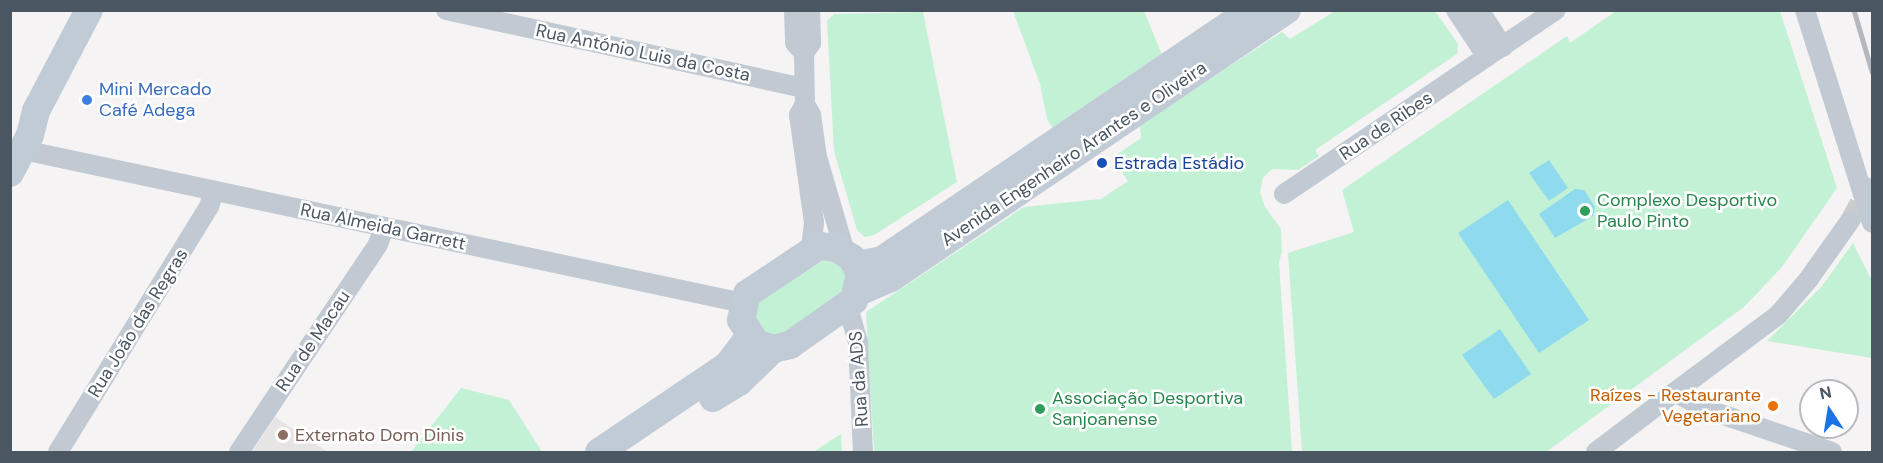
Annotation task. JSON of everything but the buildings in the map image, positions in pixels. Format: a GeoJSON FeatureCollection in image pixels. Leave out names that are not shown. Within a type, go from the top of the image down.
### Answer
{"type":"FeatureCollection","features":[{"type":"Feature","properties":{"kind":"main road"},"geometry":{"type":"LineString","coordinates":[[21,153],[36,111],[89,10]]}},
{"type":"Feature","properties":{"kind":"main road"},"geometry":{"type":"LineString","coordinates":[[21,153],[48,118],[105,10]]}},
{"type":"Feature","properties":{"kind":"main road","name":"Avenida Engenheiro Arantes e Oliveira"},"geometry":{"type":"LineString","coordinates":[[632,453],[739,382],[761,343],[790,345],[852,279],[1251,10]]}},
{"type":"Feature","properties":{"kind":"main road","name":"Avenida Engenheiro Arantes e Oliveira"},"geometry":{"type":"LineString","coordinates":[[852,279],[891,278],[1287,10]]}},
{"type":"Feature","properties":{"kind":"main road","name":"Avenida Engenheiro Arantes e Oliveira"},"geometry":{"type":"LineString","coordinates":[[811,249],[828,246],[852,279]]}},
{"type":"Feature","properties":{"kind":"main road"},"geometry":{"type":"LineString","coordinates":[[599,453],[761,343],[741,320],[743,303],[753,288],[811,249]]}},
{"type":"Feature","properties":{"kind":"street","name":"Rua António Luis da Costa"},"geometry":{"type":"LineString","coordinates":[[446,10],[805,96]]}},
{"type":"Feature","properties":{"kind":"street"},"geometry":{"type":"LineString","coordinates":[[794,10],[795,43],[804,53]]}},
{"type":"Feature","properties":{"kind":"street"},"geometry":{"type":"LineString","coordinates":[[810,10],[811,43],[804,53],[805,96],[799,115],[814,223],[811,249]]}},
{"type":"Feature","properties":{"kind":"street"},"geometry":{"type":"LineString","coordinates":[[1456,10],[1495,52]]}},
{"type":"Feature","properties":{"kind":"street"},"geometry":{"type":"LineString","coordinates":[[1479,10],[1495,52]]}},
{"type":"Feature","properties":{"kind":"street","name":"Rua de Ribes"},"geometry":{"type":"LineString","coordinates":[[1284,194],[1556,10]]}},
{"type":"Feature","properties":{"kind":"street"},"geometry":{"type":"LineString","coordinates":[[1805,10],[1872,223]]}},
{"type":"Feature","properties":{"kind":"street","name":"Rua da ADS"},"geometry":{"type":"LineString","coordinates":[[805,96],[812,116],[817,157],[852,279],[864,453]]}},
{"type":"Feature","properties":{"kind":"street","name":"Rua Almeida Garrett"},"geometry":{"type":"LineString","coordinates":[[21,153],[214,191],[743,303]]}},
{"type":"Feature","properties":{"kind":"street","name":"Rua João das Regras"},"geometry":{"type":"LineString","coordinates":[[58,453],[209,207],[214,191]]}},
{"type":"Feature","properties":{"kind":"street"},"geometry":{"type":"LineString","coordinates":[[1596,453],[1778,315],[1808,280],[1850,221]]}},
{"type":"Feature","properties":{"kind":"street","name":"Rua de Macau"},"geometry":{"type":"LineString","coordinates":[[239,453],[378,244],[384,228]]}},
{"type":"Feature","properties":{"kind":"street"},"geometry":{"type":"LineString","coordinates":[[1675,392],[1706,409],[1832,453]]}},
{"type":"Feature","properties":{"kind":"shaded area","name":"Externato Dom Dinis"},"geometry":{"type":"Polygon","coordinates":[[[275,417],[328,452],[252,452],[275,417]]]}},
{"type":"Feature","properties":{"kind":"green space"},"geometry":{"type":"Polygon","coordinates":[[[1013,11],[1144,11],[1163,57],[1056,133],[1047,119],[1040,84],[1013,11]]]}},
{"type":"Feature","properties":{"kind":"green space"},"geometry":{"type":"Polygon","coordinates":[[[1335,11],[1435,11],[1458,44],[1457,54],[1315,150],[1319,156],[1298,170],[1272,169],[1263,178],[1260,192],[1265,207],[1281,229],[1282,252],[1279,262],[1292,452],[874,452],[866,312],[1024,207],[1101,199],[1128,181],[1112,158],[1141,138],[1140,125],[1282,32],[1290,39],[1335,11]]]}},
{"type":"Feature","properties":{"kind":"green space","name":"Complexo Desportivo Paulo Pinto"},"geometry":{"type":"Polygon","coordinates":[[[1616,11],[1780,11],[1837,188],[1782,267],[1744,307],[1546,452],[1302,452],[1288,253],[1354,232],[1342,190],[1567,36],[1570,43],[1616,11]]]}},
{"type":"Feature","properties":{"kind":"green space"},"geometry":{"type":"Polygon","coordinates":[[[923,12],[957,182],[874,235],[865,237],[857,230],[834,151],[827,21],[834,14],[923,12]]]}},
{"type":"Feature","properties":{"kind":"green space"},"geometry":{"type":"Polygon","coordinates":[[[1853,243],[1872,281],[1872,358],[1767,341],[1822,286],[1853,243]]]}},
{"type":"Feature","properties":{"kind":"green space"},"geometry":{"type":"Polygon","coordinates":[[[828,258],[846,270],[844,292],[785,335],[768,336],[755,324],[757,302],[828,258]]]}},
{"type":"Feature","properties":{"kind":"green space"},"geometry":{"type":"Polygon","coordinates":[[[461,388],[509,400],[542,452],[411,452],[461,388]]]}},
{"type":"Feature","properties":{"kind":"green space"},"geometry":{"type":"Polygon","coordinates":[[[841,434],[842,452],[813,452],[841,434]]]}},
{"type":"Feature","properties":{"kind":"water"},"geometry":{"type":"Polygon","coordinates":[[[1549,160],[1568,188],[1549,201],[1529,173],[1549,160]]]}},
{"type":"Feature","properties":{"kind":"water"},"geometry":{"type":"Polygon","coordinates":[[[1575,189],[1584,190],[1595,207],[1593,216],[1555,238],[1539,214],[1575,189]]]}},
{"type":"Feature","properties":{"kind":"water"},"geometry":{"type":"Polygon","coordinates":[[[1508,200],[1589,320],[1539,353],[1458,233],[1508,200]]]}},
{"type":"Feature","properties":{"kind":"water"},"geometry":{"type":"Polygon","coordinates":[[[1500,329],[1531,374],[1494,399],[1462,355],[1500,329]]]}},
{"type":"Feature","properties":{"kind":"tunnel"},"geometry":{"type":"LineString","coordinates":[[1850,221],[1872,180]]}},
{"type":"Feature","properties":{"kind":"railway"},"geometry":{"type":"LineString","coordinates":[[1854,10],[1872,71]]}},
{"type":"Feature","properties":{"kind":"place","name":"Mini Mercado Café Adega"},"geometry":{"type":"Point","coordinates":[87,100]}},
{"type":"Feature","properties":{"kind":"place","name":"Estrada Estádio"},"geometry":{"type":"Point","coordinates":[1102,163]}},
{"type":"Feature","properties":{"kind":"place","name":"Complexo Desportivo Paulo Pinto"},"geometry":{"type":"Point","coordinates":[1585,211]}},
{"type":"Feature","properties":{"kind":"place","name":"Raízes - Restaurante Vegetariano"},"geometry":{"type":"Point","coordinates":[1773,406]}},
{"type":"Feature","properties":{"kind":"place","name":"Associação Desportiva Sanjoanense"},"geometry":{"type":"Point","coordinates":[1040,409]}},
{"type":"Feature","properties":{"kind":"place","name":"Externato Dom Dinis"},"geometry":{"type":"Point","coordinates":[283,435]}}]}
